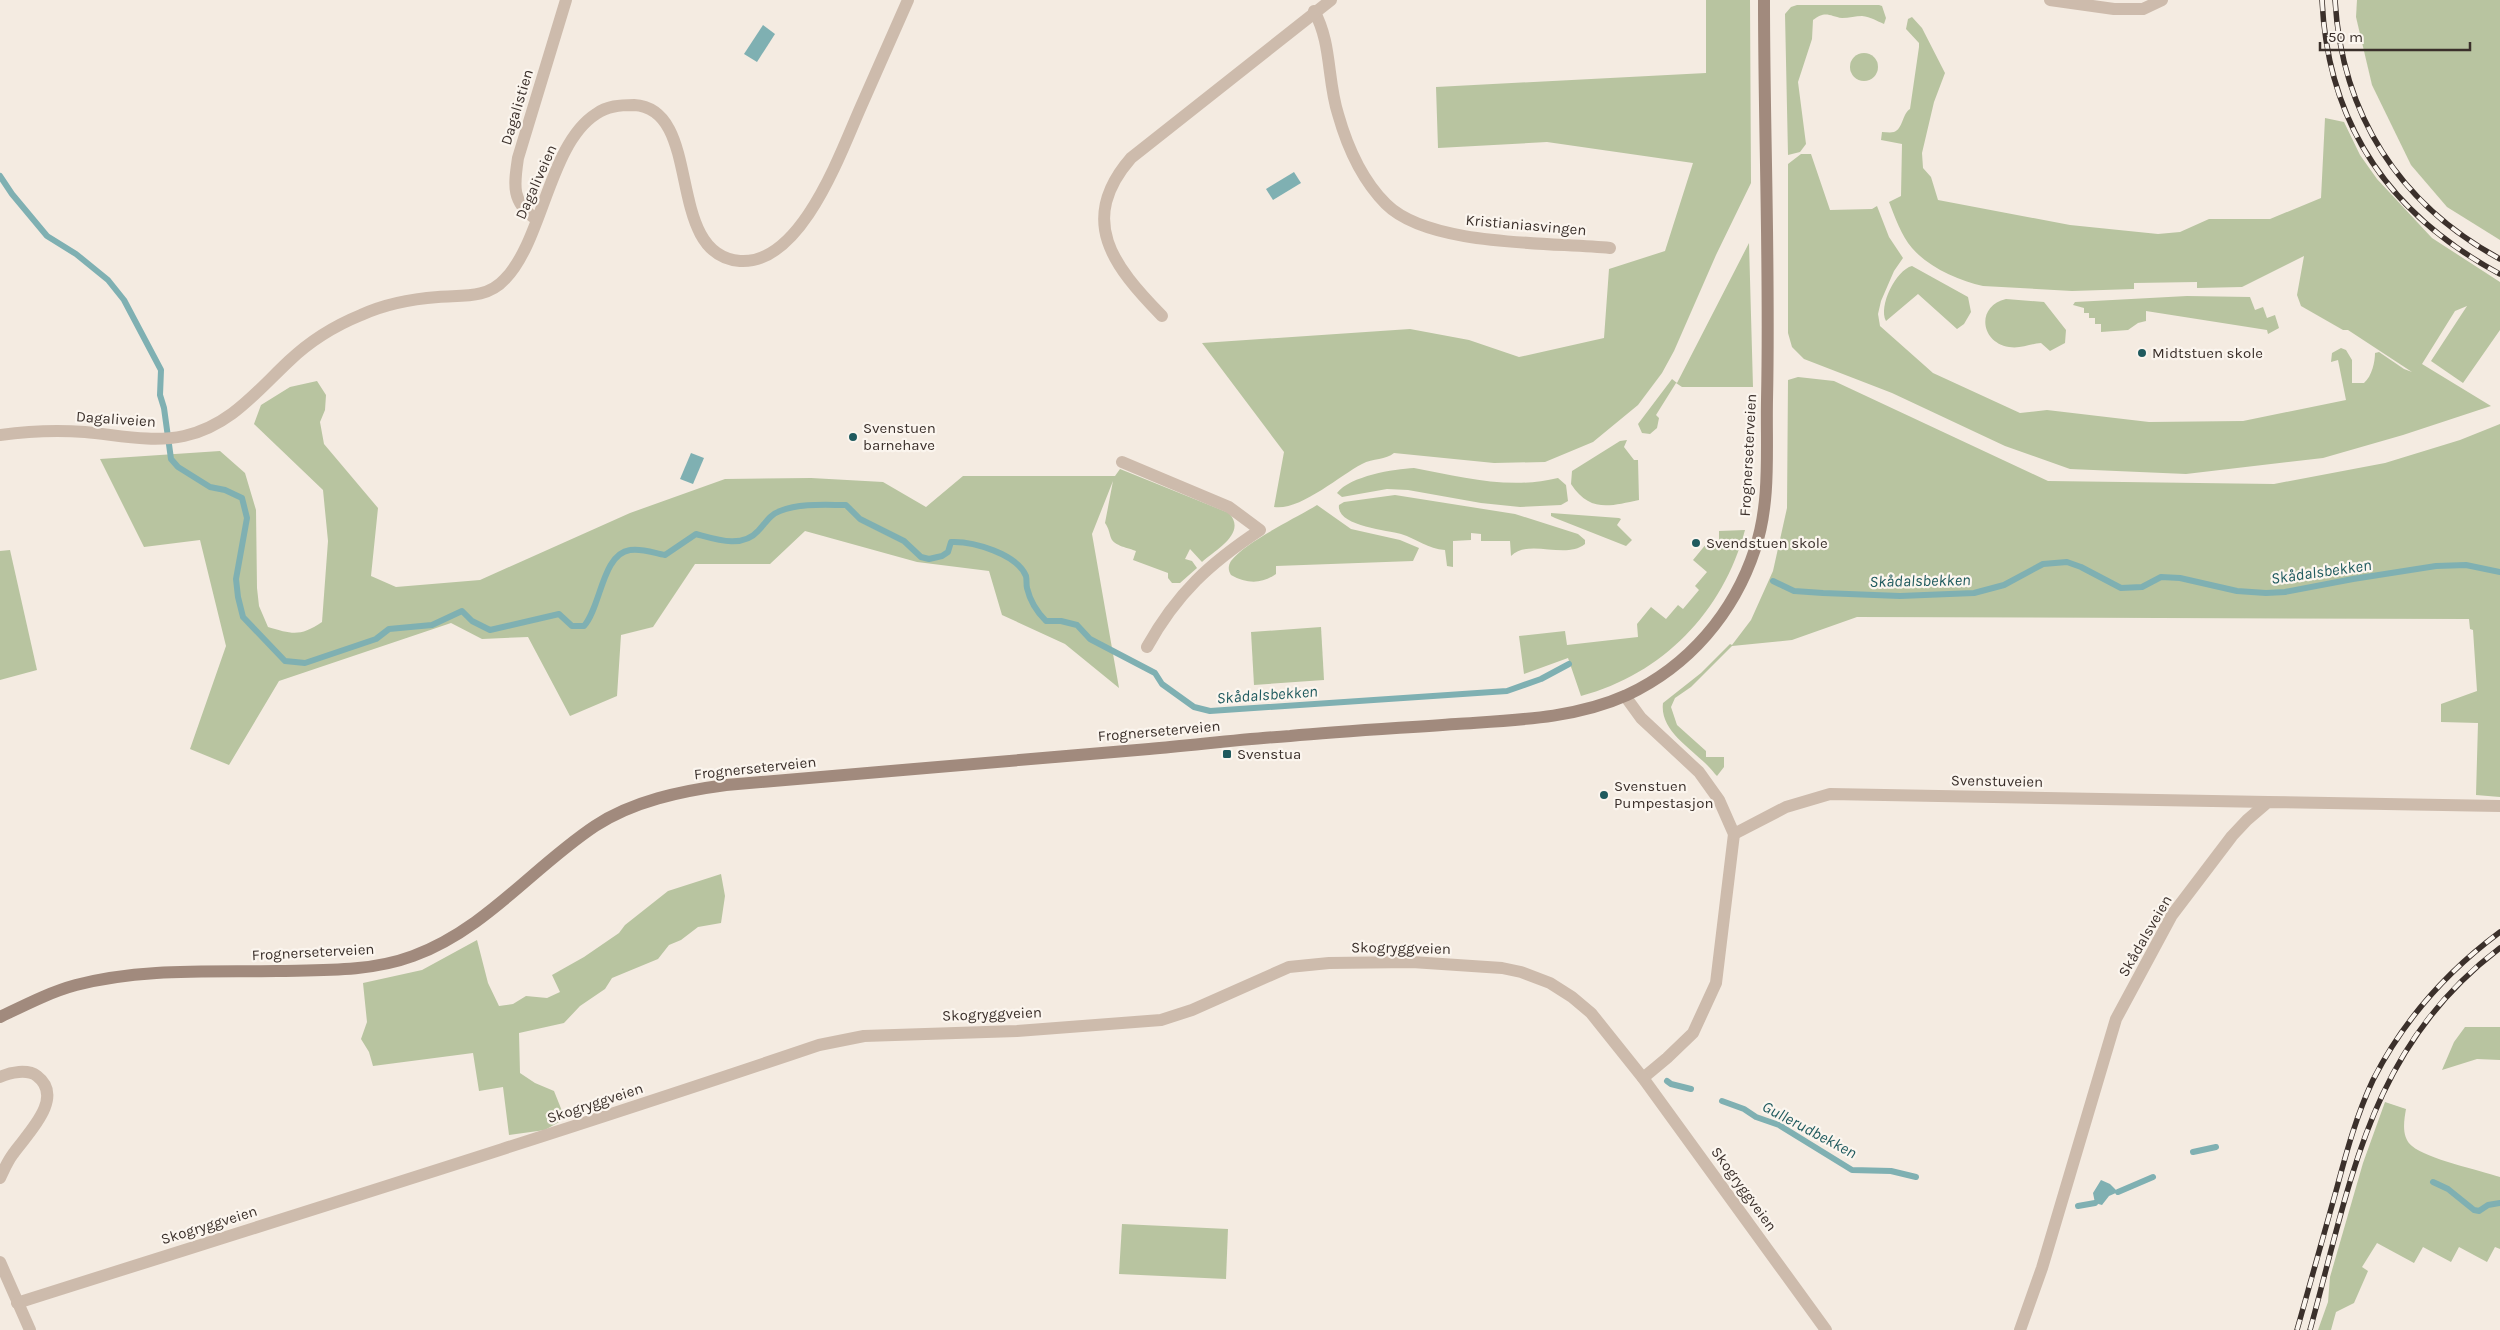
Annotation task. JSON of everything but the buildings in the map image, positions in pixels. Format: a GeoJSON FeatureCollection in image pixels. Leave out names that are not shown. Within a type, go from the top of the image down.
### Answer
{"type":"FeatureCollection","features":[{"type":"Feature","properties":{"kind":"main road","name":"Frognerseterveien"},"geometry":{"type":"LineString","coordinates":[[0,1017],[56,991],[116,977],[189,972],[349,969],[389,963],[412,957],[451,939],[475,924],[596,826],[636,806],[684,792],[735,784],[1286,736],[1527,719],[1577,711],[1625,696],[1660,676],[1680,661],[1710,632],[1722,616],[1744,576],[1756,546],[1762,520],[1766,469],[1768,363],[1764,0]]}},
{"type":"Feature","properties":{"kind":"street","name":"Dagalistien"},"geometry":{"type":"LineString","coordinates":[[536,219],[520,205],[517,197],[516,175],[518,158],[566,0]]}},
{"type":"Feature","properties":{"kind":"street","name":"Dagaliveien"},"geometry":{"type":"LineString","coordinates":[[0,435],[49,431],[170,438],[206,429],[236,411],[311,342],[344,322],[395,303],[439,296],[482,294],[494,289],[507,277],[520,259],[565,152],[587,120],[607,108],[640,106],[650,110],[659,117],[672,137],[696,226],[710,248],[719,255],[741,261],[752,260],[772,252],[795,231],[826,185],[908,0]]}},
{"type":"Feature","properties":{"kind":"street"},"geometry":{"type":"LineString","coordinates":[[1162,316],[1121,270],[1108,241],[1104,211],[1106,198],[1112,183],[1131,158],[1314,11],[1331,0]]}},
{"type":"Feature","properties":{"kind":"street"},"geometry":{"type":"LineString","coordinates":[[2050,0],[2114,9],[2142,9],[2162,0]]}},
{"type":"Feature","properties":{"kind":"street","name":"Kristianiasvingen"},"geometry":{"type":"LineString","coordinates":[[1314,11],[1323,26],[1337,113],[1347,141],[1359,166],[1387,205],[1414,222],[1465,237],[1610,248]]}},
{"type":"Feature","properties":{"kind":"street"},"geometry":{"type":"LineString","coordinates":[[1122,462],[1229,507],[1260,530],[1234,547],[1191,586],[1171,607],[1148,647]]}},
{"type":"Feature","properties":{"kind":"street"},"geometry":{"type":"LineString","coordinates":[[1625,696],[1641,718],[1699,772],[1719,800],[1734,834],[1716,983],[1693,1033],[1668,1058],[1643,1078]]}},
{"type":"Feature","properties":{"kind":"street","name":"Svenstuveien"},"geometry":{"type":"LineString","coordinates":[[1734,834],[1786,807],[1830,794],[2268,802]]}},
{"type":"Feature","properties":{"kind":"street"},"geometry":{"type":"LineString","coordinates":[[2268,802],[2500,806]]}},
{"type":"Feature","properties":{"kind":"street","name":"Skådalsveien"},"geometry":{"type":"LineString","coordinates":[[2020,1330],[2042,1268],[2116,1019],[2172,915],[2232,836],[2268,802]]}},
{"type":"Feature","properties":{"kind":"street","name":"Skogryggveien"},"geometry":{"type":"LineString","coordinates":[[17,1302],[396,1182],[482,1158],[819,1045],[864,1036],[1017,1031],[1161,1020],[1192,1010],[1289,967],[1329,963],[1412,962],[1502,968],[1520,972],[1550,983],[1572,997],[1591,1013],[1643,1078],[1826,1330]]}},
{"type":"Feature","properties":{"kind":"street"},"geometry":{"type":"LineString","coordinates":[[0,1077],[16,1072],[35,1074],[42,1080],[47,1098],[38,1121],[12,1155],[0,1178]]}},
{"type":"Feature","properties":{"kind":"street"},"geometry":{"type":"LineString","coordinates":[[0,1262],[30,1330]]}},
{"type":"Feature","properties":{"kind":"green space"},"geometry":{"type":"Polygon","coordinates":[[[1706,0],[1750,0],[1751,183],[1716,255],[1674,351],[1662,373],[1638,405],[1593,442],[1545,462],[1494,463],[1394,453],[1387,457],[1362,464],[1319,492],[1295,504],[1274,507],[1284,452],[1202,343],[1410,329],[1469,340],[1519,357],[1604,338],[1609,269],[1665,251],[1693,163],[1547,142],[1438,148],[1436,87],[1706,73],[1706,0]]]}},
{"type":"Feature","properties":{"kind":"green space"},"geometry":{"type":"Polygon","coordinates":[[[2357,0],[2500,0],[2500,240],[2447,207],[2411,165],[2372,85],[2356,17],[2357,0]]]}},
{"type":"Feature","properties":{"kind":"green space"},"geometry":{"type":"Polygon","coordinates":[[[1797,5],[1879,5],[1882,6],[1886,18],[1884,24],[1862,16],[1842,18],[1824,14],[1813,20],[1812,39],[1798,82],[1806,144],[1800,152],[1788,155],[1785,14],[1791,7],[1797,5]]]}},
{"type":"Feature","properties":{"kind":"green space"},"geometry":{"type":"Polygon","coordinates":[[[1912,17],[1922,28],[1945,73],[1934,102],[1922,153],[1923,168],[1931,177],[1938,200],[2070,225],[2158,234],[2180,232],[2209,219],[2270,219],[2321,198],[2325,118],[2344,122],[2360,155],[2377,179],[2432,238],[2500,282],[2500,330],[2463,383],[2431,361],[2467,306],[2455,311],[2422,364],[2491,406],[2403,435],[2323,458],[2186,474],[2070,469],[2005,446],[1892,393],[1804,359],[1792,347],[1788,333],[1788,164],[1801,154],[1811,154],[1830,210],[1872,209],[1877,206],[1889,237],[1903,258],[1894,271],[1881,301],[1878,314],[1880,326],[1933,373],[2020,413],[2047,410],[2149,422],[2243,421],[2346,400],[2338,360],[2331,362],[2332,353],[2341,348],[2346,350],[2352,360],[2352,383],[2364,383],[2367,380],[2372,369],[2375,353],[2379,352],[2404,369],[2412,372],[2348,330],[2343,330],[2301,306],[2297,295],[2304,256],[2242,287],[2197,288],[2197,282],[2134,283],[2134,289],[2072,291],[1983,286],[1954,277],[1926,261],[1912,248],[1905,237],[1889,202],[1901,196],[1902,144],[1881,140],[1882,132],[1892,132],[1899,128],[1905,114],[1910,109],[1919,47],[1919,43],[1906,29],[1908,19],[1912,17]]]}},
{"type":"Feature","properties":{"kind":"green space"},"geometry":{"type":"Polygon","coordinates":[[[1864,53],[1874,57],[1878,67],[1874,77],[1864,81],[1854,77],[1850,67],[1854,57],[1864,53]]]}},
{"type":"Feature","properties":{"kind":"green space"},"geometry":{"type":"Polygon","coordinates":[[[1749,243],[1753,387],[1682,387],[1676,383],[1656,415],[1659,418],[1657,428],[1650,434],[1642,433],[1638,424],[1672,379],[1677,383],[1749,243]]]}},
{"type":"Feature","properties":{"kind":"green space"},"geometry":{"type":"Polygon","coordinates":[[[1912,266],[1968,297],[1971,312],[1964,324],[1957,329],[1918,294],[1886,321],[1884,307],[1890,289],[1900,274],[1912,266]]]}},
{"type":"Feature","properties":{"kind":"green space"},"geometry":{"type":"Polygon","coordinates":[[[2187,296],[2250,297],[2255,310],[2263,307],[2267,318],[2275,315],[2279,328],[2268,334],[2267,330],[2146,311],[2146,321],[2138,323],[2128,330],[2101,332],[2101,324],[2095,324],[2095,318],[2089,318],[2089,313],[2084,313],[2084,308],[2073,305],[2075,302],[2187,296]]]}},
{"type":"Feature","properties":{"kind":"green space"},"geometry":{"type":"Polygon","coordinates":[[[2006,299],[2044,302],[2066,330],[2065,343],[2050,351],[2041,343],[2021,347],[2009,347],[1999,344],[1987,331],[1985,324],[1986,316],[1996,303],[2006,299]]]}},
{"type":"Feature","properties":{"kind":"green space"},"geometry":{"type":"Polygon","coordinates":[[[1798,377],[1834,381],[2048,481],[2274,484],[2385,463],[2460,440],[2500,424],[2500,797],[2476,795],[2478,723],[2441,722],[2441,704],[2477,691],[2473,630],[2470,629],[2469,619],[1857,617],[1792,640],[1732,646],[1691,687],[1675,698],[1671,707],[1677,725],[1706,751],[1706,757],[1724,757],[1724,767],[1717,776],[1673,733],[1663,714],[1663,703],[1701,673],[1730,644],[1732,645],[1751,620],[1773,571],[1787,508],[1788,380],[1798,377]]]}},
{"type":"Feature","properties":{"kind":"green space"},"geometry":{"type":"Polygon","coordinates":[[[317,381],[326,395],[325,410],[320,422],[324,444],[378,508],[371,576],[396,587],[480,580],[630,513],[725,479],[811,478],[883,482],[926,507],[963,476],[1115,476],[1120,469],[1229,513],[1234,520],[1234,527],[1228,540],[1202,562],[1190,549],[1185,559],[1192,561],[1197,568],[1180,583],[1172,583],[1168,578],[1168,573],[1133,560],[1136,551],[1118,545],[1111,538],[1105,523],[1113,481],[1092,534],[1119,688],[1065,644],[1002,615],[989,571],[917,562],[805,531],[770,564],[695,564],[653,627],[621,635],[617,696],[570,716],[528,637],[482,639],[451,623],[279,681],[229,765],[190,749],[226,646],[200,540],[144,547],[100,459],[220,451],[245,473],[256,510],[257,588],[259,606],[268,627],[296,633],[308,630],[322,622],[328,541],[323,490],[254,424],[261,405],[290,387],[317,381]]]}},
{"type":"Feature","properties":{"kind":"green space"},"geometry":{"type":"Polygon","coordinates":[[[1627,440],[1624,447],[1634,460],[1638,460],[1639,500],[1601,505],[1586,500],[1571,484],[1572,471],[1620,441],[1627,440]]]}},
{"type":"Feature","properties":{"kind":"green space"},"geometry":{"type":"Polygon","coordinates":[[[1414,468],[1486,481],[1522,483],[1558,478],[1566,485],[1568,501],[1561,505],[1520,507],[1481,503],[1408,490],[1387,489],[1342,497],[1337,493],[1352,482],[1373,474],[1414,468]]]}},
{"type":"Feature","properties":{"kind":"green space"},"geometry":{"type":"Polygon","coordinates":[[[1395,495],[1515,514],[1578,534],[1585,540],[1585,544],[1568,550],[1527,549],[1511,556],[1510,541],[1481,541],[1481,534],[1471,533],[1471,540],[1453,541],[1453,567],[1447,566],[1445,550],[1433,548],[1401,534],[1364,526],[1345,518],[1340,512],[1339,505],[1344,502],[1395,495]]]}},
{"type":"Feature","properties":{"kind":"green space"},"geometry":{"type":"Polygon","coordinates":[[[1317,505],[1351,529],[1400,540],[1419,548],[1413,561],[1276,566],[1276,574],[1265,580],[1254,582],[1231,575],[1229,565],[1231,561],[1247,546],[1317,505]]]}},
{"type":"Feature","properties":{"kind":"green space"},"geometry":{"type":"Polygon","coordinates":[[[1551,513],[1619,518],[1621,519],[1617,525],[1632,540],[1626,546],[1555,518],[1551,516],[1551,513]]]}},
{"type":"Feature","properties":{"kind":"green space"},"geometry":{"type":"Polygon","coordinates":[[[1745,530],[1735,560],[1722,587],[1705,613],[1686,636],[1638,672],[1611,686],[1581,696],[1568,658],[1524,674],[1519,636],[1565,631],[1567,645],[1638,637],[1637,624],[1651,607],[1666,619],[1678,605],[1683,609],[1699,590],[1695,586],[1707,572],[1693,560],[1707,543],[1719,543],[1719,531],[1745,530]]]}},
{"type":"Feature","properties":{"kind":"green space"},"geometry":{"type":"Polygon","coordinates":[[[10,550],[37,670],[0,680],[0,551],[10,550]]]}},
{"type":"Feature","properties":{"kind":"green space"},"geometry":{"type":"Polygon","coordinates":[[[1321,627],[1324,680],[1254,685],[1251,632],[1321,627]]]}},
{"type":"Feature","properties":{"kind":"green space"},"geometry":{"type":"Polygon","coordinates":[[[721,874],[725,896],[721,923],[698,927],[681,940],[669,945],[658,959],[612,978],[605,989],[580,1006],[564,1023],[519,1033],[520,1073],[535,1083],[554,1091],[562,1111],[559,1122],[545,1130],[509,1135],[503,1087],[479,1091],[473,1053],[373,1066],[369,1052],[361,1039],[367,1022],[363,983],[422,970],[477,940],[488,983],[499,1006],[513,1004],[526,996],[547,998],[560,992],[552,975],[584,957],[619,933],[625,925],[668,891],[721,874]]]}},
{"type":"Feature","properties":{"kind":"green space"},"geometry":{"type":"Polygon","coordinates":[[[2465,1027],[2500,1027],[2500,1060],[2477,1059],[2442,1070],[2454,1042],[2465,1027]]]}},
{"type":"Feature","properties":{"kind":"green space"},"geometry":{"type":"Polygon","coordinates":[[[2385,1102],[2406,1109],[2404,1129],[2406,1138],[2419,1151],[2441,1160],[2500,1177],[2500,1249],[2495,1247],[2487,1262],[2459,1247],[2451,1262],[2423,1247],[2414,1263],[2377,1243],[2362,1267],[2368,1271],[2354,1303],[2336,1312],[2331,1330],[2318,1330],[2328,1302],[2330,1277],[2363,1163],[2385,1102]]]}},
{"type":"Feature","properties":{"kind":"green space"},"geometry":{"type":"Polygon","coordinates":[[[1122,1224],[1228,1229],[1226,1279],[1119,1274],[1122,1224]]]}},
{"type":"Feature","properties":{"kind":"water"},"geometry":{"type":"Polygon","coordinates":[[[763,25],[775,34],[757,62],[744,54],[763,25]]]}},
{"type":"Feature","properties":{"kind":"water"},"geometry":{"type":"Polygon","coordinates":[[[1294,172],[1301,183],[1273,200],[1266,189],[1294,172]]]}},
{"type":"Feature","properties":{"kind":"water"},"geometry":{"type":"Polygon","coordinates":[[[691,453],[704,458],[693,484],[680,479],[691,453]]]}},
{"type":"Feature","properties":{"kind":"water"},"geometry":{"type":"Polygon","coordinates":[[[2101,1180],[2110,1184],[2118,1192],[2109,1196],[2102,1205],[2095,1203],[2093,1193],[2101,1180]]]}},
{"type":"Feature","properties":{"kind":"waterway","name":"Skådalsbekken"},"geometry":{"type":"LineString","coordinates":[[0,176],[12,194],[47,236],[76,254],[108,280],[124,300],[161,370],[160,395],[164,408],[171,459],[178,467],[210,487],[225,490],[242,498],[247,518],[236,579],[243,617],[285,661],[305,663],[376,639],[389,629],[432,625],[462,611],[472,621],[490,630],[559,614],[572,626],[584,626],[590,617],[613,561],[621,554],[630,550],[639,550],[665,555],[696,534],[728,541],[744,540],[752,537],[770,517],[788,508],[846,505],[860,519],[904,541],[921,557],[929,559],[942,556],[948,552],[951,542],[971,544],[1004,555],[1021,568],[1026,576],[1028,593],[1032,602],[1046,621],[1061,621],[1077,625],[1090,639],[1155,673],[1162,684],[1194,707],[1210,711],[1507,691],[1541,679],[1569,664]]}},
{"type":"Feature","properties":{"kind":"waterway","name":"Skådalsbekken"},"geometry":{"type":"LineString","coordinates":[[1773,581],[1794,591],[1823,593],[1900,596],[1974,593],[2004,585],[2043,564],[2067,562],[2081,567],[2121,588],[2142,587],[2161,577],[2180,578],[2237,591],[2266,593],[2285,592],[2436,566],[2466,565],[2500,572]]}},
{"type":"Feature","properties":{"kind":"waterway"},"geometry":{"type":"LineString","coordinates":[[1667,1081],[1671,1084],[1691,1089]]}},
{"type":"Feature","properties":{"kind":"waterway","name":"Gullerudbekken"},"geometry":{"type":"LineString","coordinates":[[1722,1101],[1744,1109],[1756,1117],[1779,1125],[1852,1170],[1891,1171],[1916,1177]]}},
{"type":"Feature","properties":{"kind":"waterway"},"geometry":{"type":"LineString","coordinates":[[2193,1152],[2216,1147]]}},
{"type":"Feature","properties":{"kind":"waterway"},"geometry":{"type":"LineString","coordinates":[[2118,1192],[2153,1177]]}},
{"type":"Feature","properties":{"kind":"waterway","name":"Gullerudbekken"},"geometry":{"type":"LineString","coordinates":[[2433,1182],[2448,1189],[2474,1210],[2479,1211],[2488,1205],[2500,1203]]}},
{"type":"Feature","properties":{"kind":"waterway"},"geometry":{"type":"LineString","coordinates":[[2078,1206],[2095,1203]]}},
{"type":"Feature","properties":{"kind":"railway"},"geometry":{"type":"LineString","coordinates":[[2322,0],[2327,46],[2337,88],[2352,127],[2372,162],[2397,195],[2427,224],[2461,250],[2500,274]]}},
{"type":"Feature","properties":{"kind":"railway"},"geometry":{"type":"LineString","coordinates":[[2335,0],[2340,42],[2350,81],[2364,118],[2382,152],[2405,183],[2433,212],[2464,237],[2500,259]]}},
{"type":"Feature","properties":{"kind":"railway"},"geometry":{"type":"LineString","coordinates":[[2297,1330],[2356,1121],[2373,1080],[2398,1038],[2428,999],[2480,947],[2500,932]]}},
{"type":"Feature","properties":{"kind":"railway"},"geometry":{"type":"LineString","coordinates":[[2310,1330],[2354,1170],[2371,1121],[2393,1073],[2421,1029],[2456,987],[2500,948]]}},
{"type":"Feature","properties":{"kind":"place","name":"Midtstuen skole"},"geometry":{"type":"Point","coordinates":[2142,353]}},
{"type":"Feature","properties":{"kind":"place","name":"Svenstuen barnehave"},"geometry":{"type":"Point","coordinates":[853,437]}},
{"type":"Feature","properties":{"kind":"place","name":"Svendstuen skole"},"geometry":{"type":"Point","coordinates":[1696,543]}},
{"type":"Feature","properties":{"kind":"place","name":"Svenstua"},"geometry":{"type":"Point","coordinates":[1227,754]}},
{"type":"Feature","properties":{"kind":"place","name":"Svenstuen Pumpestasjon"},"geometry":{"type":"Point","coordinates":[1604,795]}}]}
